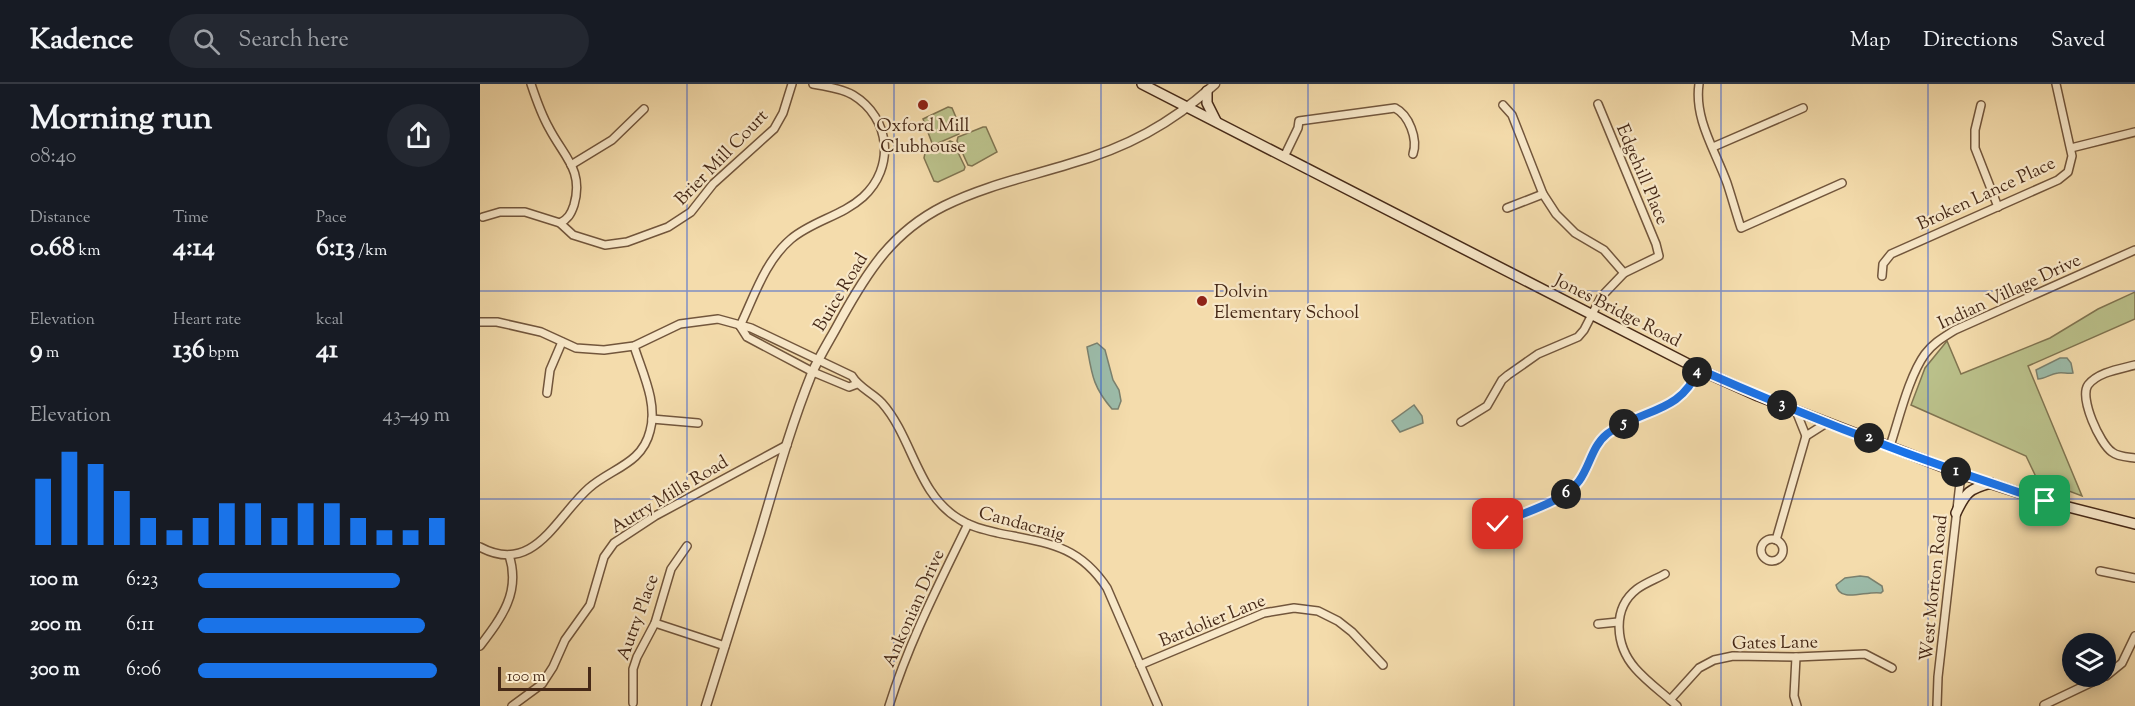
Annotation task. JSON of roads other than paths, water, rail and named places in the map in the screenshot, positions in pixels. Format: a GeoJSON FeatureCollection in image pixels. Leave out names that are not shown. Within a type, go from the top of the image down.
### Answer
{"type":"FeatureCollection","features":[{"type":"Feature","properties":{"kind":"main road","name":"Jones Bridge Road"},"geometry":{"type":"LineString","coordinates":[[1142,84],[1698,369],[1796,411],[1961,474],[2073,509],[2135,524]]}},
{"type":"Feature","properties":{"kind":"main road"},"geometry":{"type":"LineString","coordinates":[[1211,88],[1207,106],[1217,123]]}},
{"type":"Feature","properties":{"kind":"main road"},"geometry":{"type":"LineString","coordinates":[[1956,513],[1965,495],[1972,488],[1991,483]]}},
{"type":"Feature","properties":{"kind":"street"},"geometry":{"type":"LineString","coordinates":[[531,84],[544,119],[576,174],[577,193],[572,212],[560,223]]}},
{"type":"Feature","properties":{"kind":"street","name":"Brier Mill Court"},"geometry":{"type":"LineString","coordinates":[[483,217],[500,212],[525,212],[560,223],[581,239],[605,245],[616,245],[668,226],[683,219],[722,176],[774,129],[783,113],[792,84]]}},
{"type":"Feature","properties":{"kind":"street"},"geometry":{"type":"LineString","coordinates":[[740,326],[767,268],[781,249],[804,230],[862,198],[876,181],[884,159],[885,143],[882,130],[867,106],[842,90],[813,84]]}},
{"type":"Feature","properties":{"kind":"street"},"geometry":{"type":"LineString","coordinates":[[1700,84],[1698,110],[1741,228],[1842,183]]}},
{"type":"Feature","properties":{"kind":"street","name":"Broken Lance Place"},"geometry":{"type":"LineString","coordinates":[[1882,276],[1883,264],[1891,254],[2062,177],[2071,164],[2071,148],[2056,84]]}},
{"type":"Feature","properties":{"kind":"street","name":"Buice Road"},"geometry":{"type":"LineString","coordinates":[[706,706],[787,445],[813,372],[868,272],[890,245],[903,231],[919,221],[977,192],[1072,164],[1154,131],[1211,88]]}},
{"type":"Feature","properties":{"kind":"street","name":"Edgehill Place"},"geometry":{"type":"LineString","coordinates":[[1598,104],[1659,256],[1624,273]]}},
{"type":"Feature","properties":{"kind":"street"},"geometry":{"type":"LineString","coordinates":[[1461,422],[1487,406],[1502,380],[1516,369],[1538,354],[1578,337],[1601,297],[1624,273],[1604,250],[1561,222],[1542,194],[1512,115],[1503,105]]}},
{"type":"Feature","properties":{"kind":"street"},"geometry":{"type":"LineString","coordinates":[[1981,105],[1975,130],[1975,148],[1998,207]]}},
{"type":"Feature","properties":{"kind":"street"},"geometry":{"type":"LineString","coordinates":[[1284,157],[1299,128],[1299,121],[1395,108],[1402,112],[1408,121],[1416,146],[1413,154]]}},
{"type":"Feature","properties":{"kind":"street"},"geometry":{"type":"LineString","coordinates":[[1713,147],[1803,108]]}},
{"type":"Feature","properties":{"kind":"street"},"geometry":{"type":"LineString","coordinates":[[571,165],[612,140],[644,109]]}},
{"type":"Feature","properties":{"kind":"street"},"geometry":{"type":"LineString","coordinates":[[2071,148],[2135,132]]}},
{"type":"Feature","properties":{"kind":"street"},"geometry":{"type":"LineString","coordinates":[[1508,208],[1542,194]]}},
{"type":"Feature","properties":{"kind":"street","name":"Indian Village Drive"},"geometry":{"type":"LineString","coordinates":[[1890,446],[1917,367],[1939,339],[1954,330],[2135,250]]}},
{"type":"Feature","properties":{"kind":"street","name":"Candacraig"},"geometry":{"type":"LineString","coordinates":[[480,322],[497,322],[542,332],[576,348],[604,350],[634,346],[680,324],[718,319],[751,328],[852,376],[857,384],[882,403],[934,496],[949,512],[968,524],[1056,546],[1071,552],[1098,574],[1107,588],[1158,706]]}},
{"type":"Feature","properties":{"kind":"street","name":"Candacraig"},"geometry":{"type":"LineString","coordinates":[[740,326],[747,337],[813,372],[849,387],[857,384]]}},
{"type":"Feature","properties":{"kind":"street"},"geometry":{"type":"LineString","coordinates":[[547,393],[550,370],[562,342]]}},
{"type":"Feature","properties":{"kind":"street"},"geometry":{"type":"LineString","coordinates":[[480,547],[492,553],[508,555],[534,546],[546,537],[592,486],[640,454],[650,432],[652,404],[634,346]]}},
{"type":"Feature","properties":{"kind":"street"},"geometry":{"type":"LineString","coordinates":[[2135,365],[2094,379],[2086,388],[2085,394],[2088,410],[2107,448],[2113,453],[2135,458]]}},
{"type":"Feature","properties":{"kind":"street"},"geometry":{"type":"LineString","coordinates":[[1498,524],[1568,492],[1581,479],[1595,448],[1605,435],[1617,427],[1676,400],[1690,387],[1698,369]]}},
{"type":"Feature","properties":{"kind":"street"},"geometry":{"type":"LineString","coordinates":[[1776,540],[1806,436],[1796,411]]}},
{"type":"Feature","properties":{"kind":"street"},"geometry":{"type":"LineString","coordinates":[[652,419],[698,423]]}},
{"type":"Feature","properties":{"kind":"street"},"geometry":{"type":"LineString","coordinates":[[1806,436],[1828,422]]}},
{"type":"Feature","properties":{"kind":"street","name":"Autry Mills Road"},"geometry":{"type":"LineString","coordinates":[[512,706],[542,684],[553,667],[565,640],[590,605],[604,557],[614,543],[655,516],[787,445]]}},
{"type":"Feature","properties":{"kind":"street","name":"West Morton Road"},"geometry":{"type":"LineString","coordinates":[[1937,706],[1938,677],[1961,474]]}},
{"type":"Feature","properties":{"kind":"street","name":"Ankonian Drive"},"geometry":{"type":"LineString","coordinates":[[890,706],[906,655],[921,620],[968,524]]}},
{"type":"Feature","properties":{"kind":"street","name":"Autry Place"},"geometry":{"type":"LineString","coordinates":[[633,703],[633,669],[636,657],[655,623],[671,569],[687,546]]}},
{"type":"Feature","properties":{"kind":"street"},"geometry":{"type":"LineString","coordinates":[[480,646],[510,601],[513,567],[508,555]]}},
{"type":"Feature","properties":{"kind":"street"},"geometry":{"type":"LineString","coordinates":[[2100,571],[2135,578]]}},
{"type":"Feature","properties":{"kind":"street"},"geometry":{"type":"LineString","coordinates":[[1665,574],[1635,590],[1625,603],[1618,622],[1620,646],[1629,662],[1677,706]]}},
{"type":"Feature","properties":{"kind":"street","name":"Bardolier Lane"},"geometry":{"type":"LineString","coordinates":[[1140,665],[1264,613],[1294,608],[1318,611],[1338,621],[1352,632],[1383,665]]}},
{"type":"Feature","properties":{"kind":"street"},"geometry":{"type":"LineString","coordinates":[[1598,624],[1618,622]]}},
{"type":"Feature","properties":{"kind":"street"},"geometry":{"type":"LineString","coordinates":[[655,623],[725,646]]}},
{"type":"Feature","properties":{"kind":"street"},"geometry":{"type":"LineString","coordinates":[[2116,666],[2127,656],[2135,636]]}},
{"type":"Feature","properties":{"kind":"street","name":"Gates Lane"},"geometry":{"type":"LineString","coordinates":[[1670,700],[1699,668],[1714,660],[1733,656],[1796,657],[1865,654],[1893,668]]}},
{"type":"Feature","properties":{"kind":"street"},"geometry":{"type":"LineString","coordinates":[[1796,657],[1794,696],[1797,706]]}},
{"type":"Feature","properties":{"kind":"street"},"geometry":{"type":"LineString","coordinates":[[2044,705],[2081,687]]}},
{"type":"Feature","properties":{"kind":"place","name":"Oxford Mill Clubhouse"},"geometry":{"type":"Point","coordinates":[923,105]}},
{"type":"Feature","properties":{"kind":"place","name":"Dolvin Elementary School"},"geometry":{"type":"Point","coordinates":[1202,301]}}]}
